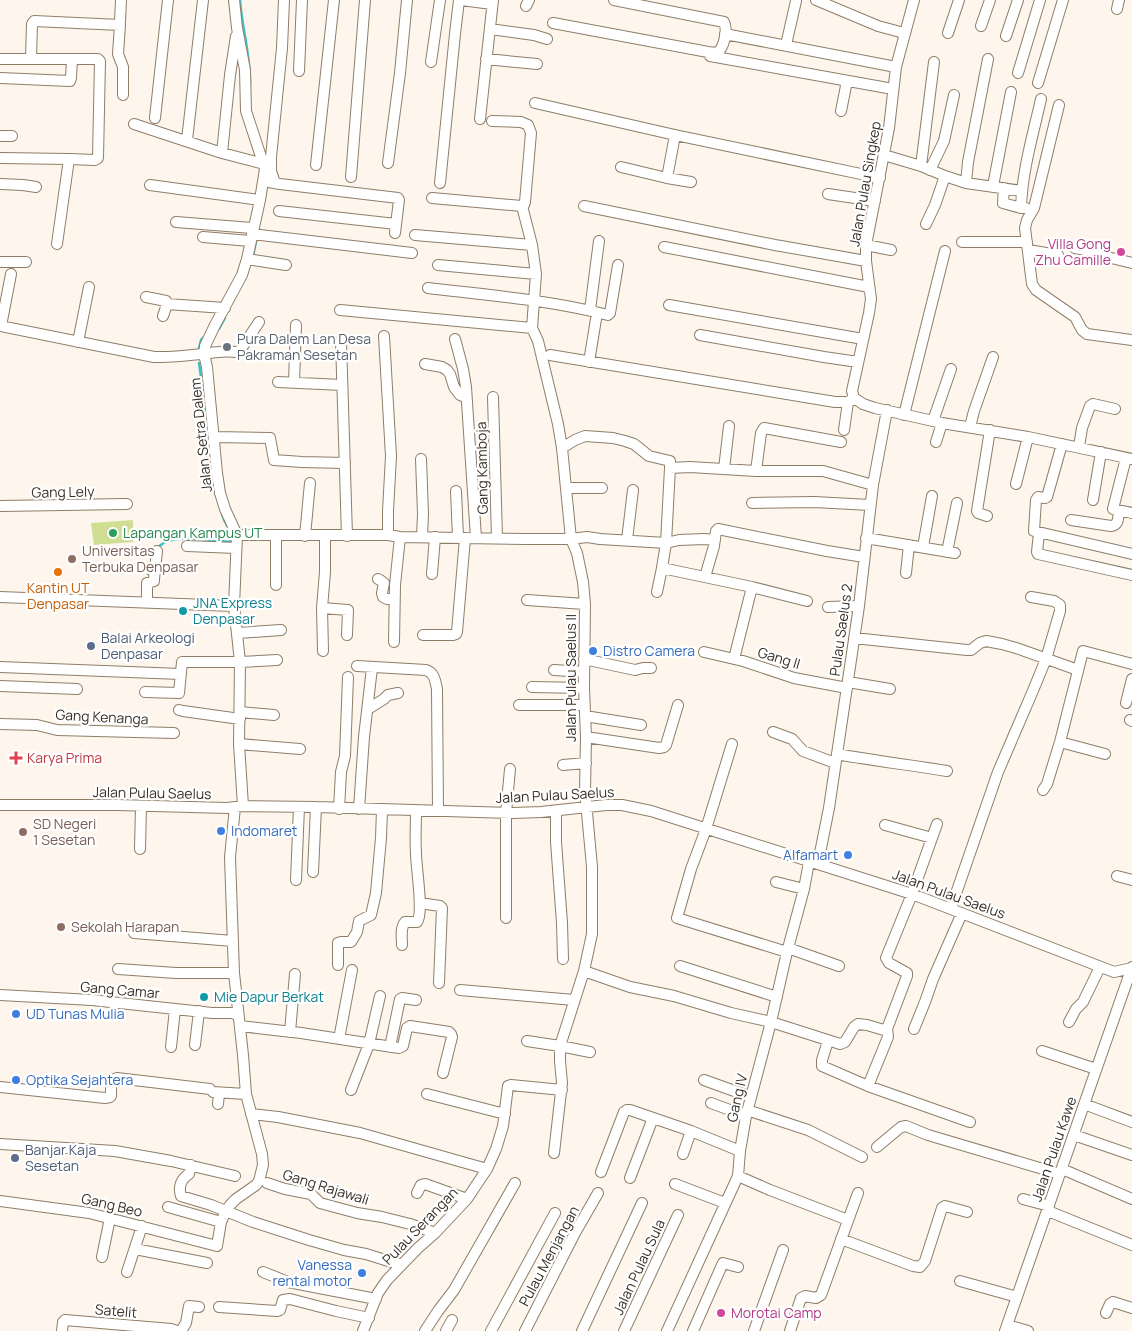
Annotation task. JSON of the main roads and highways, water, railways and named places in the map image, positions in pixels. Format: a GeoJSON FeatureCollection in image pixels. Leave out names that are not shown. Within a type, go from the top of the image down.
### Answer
{"type":"FeatureCollection","features":[{"type":"Feature","properties":{"kind":"waterway"},"geometry":{"type":"LineString","coordinates":[[240,0],[250,85]]}},
{"type":"Feature","properties":{"kind":"waterway"},"geometry":{"type":"LineString","coordinates":[[253,256],[257,237]]}},
{"type":"Feature","properties":{"kind":"waterway"},"geometry":{"type":"LineString","coordinates":[[219,329],[225,318]]}},
{"type":"Feature","properties":{"kind":"waterway"},"geometry":{"type":"LineString","coordinates":[[199,348],[201,340],[205,336]]}},
{"type":"Feature","properties":{"kind":"waterway"},"geometry":{"type":"LineString","coordinates":[[199,363],[206,412]]}},
{"type":"Feature","properties":{"kind":"waterway"},"geometry":{"type":"LineString","coordinates":[[222,514],[229,529]]}},
{"type":"Feature","properties":{"kind":"waterway"},"geometry":{"type":"LineString","coordinates":[[158,547],[167,541],[183,539],[229,542],[232,534]]}},
{"type":"Feature","properties":{"kind":"waterway"},"geometry":{"type":"LineString","coordinates":[[148,574],[151,563]]}},
{"type":"Feature","properties":{"kind":"place","name":"Villa Gong Zhu Camille"},"geometry":{"type":"Point","coordinates":[1121,252]}},
{"type":"Feature","properties":{"kind":"place","name":"Pura Dalem Lan Desa Pakraman Sesetan"},"geometry":{"type":"Point","coordinates":[227,347]}},
{"type":"Feature","properties":{"kind":"place","name":"Lapangan Kampus UT"},"geometry":{"type":"Point","coordinates":[113,533]}},
{"type":"Feature","properties":{"kind":"place","name":"Universitas Terbuka Denpasar"},"geometry":{"type":"Point","coordinates":[72,559]}},
{"type":"Feature","properties":{"kind":"place","name":"Kantin UT Denpasar"},"geometry":{"type":"Point","coordinates":[58,572]}},
{"type":"Feature","properties":{"kind":"place","name":"JNA Express Denpasar"},"geometry":{"type":"Point","coordinates":[183,611]}},
{"type":"Feature","properties":{"kind":"place","name":"Balai Arkeologi Denpasar"},"geometry":{"type":"Point","coordinates":[91,646]}},
{"type":"Feature","properties":{"kind":"place","name":"Distro Camera"},"geometry":{"type":"Point","coordinates":[593,651]}},
{"type":"Feature","properties":{"kind":"place","name":"Karya Prima"},"geometry":{"type":"Point","coordinates":[16,758]}},
{"type":"Feature","properties":{"kind":"place","name":"Indomaret"},"geometry":{"type":"Point","coordinates":[221,831]}},
{"type":"Feature","properties":{"kind":"place","name":"SD Negeri 1 Sesetan"},"geometry":{"type":"Point","coordinates":[23,832]}},
{"type":"Feature","properties":{"kind":"place","name":"Alfamart"},"geometry":{"type":"Point","coordinates":[848,855]}},
{"type":"Feature","properties":{"kind":"place","name":"Sekolah Harapan"},"geometry":{"type":"Point","coordinates":[61,927]}},
{"type":"Feature","properties":{"kind":"place","name":"Mie Dapur Berkat"},"geometry":{"type":"Point","coordinates":[204,997]}},
{"type":"Feature","properties":{"kind":"place","name":"UD Tunas Mulia"},"geometry":{"type":"Point","coordinates":[16,1014]}},
{"type":"Feature","properties":{"kind":"place","name":"Optika Sejahtera"},"geometry":{"type":"Point","coordinates":[16,1080]}},
{"type":"Feature","properties":{"kind":"place","name":"Banjar Kaja Sesetan"},"geometry":{"type":"Point","coordinates":[15,1158]}},
{"type":"Feature","properties":{"kind":"place","name":"Vanessa rental motor"},"geometry":{"type":"Point","coordinates":[362,1273]}},
{"type":"Feature","properties":{"kind":"place","name":"Morotai Camp"},"geometry":{"type":"Point","coordinates":[721,1313]}}]}
